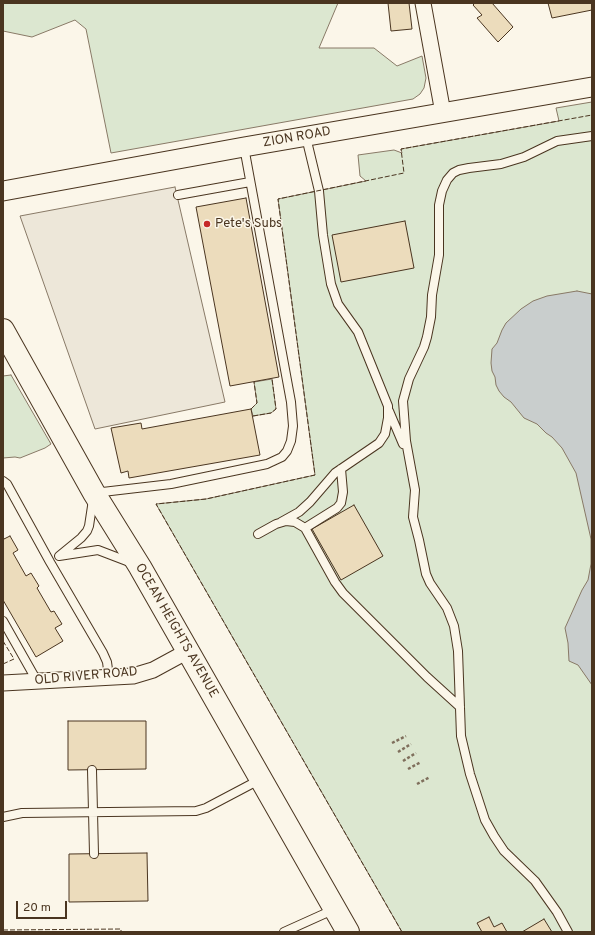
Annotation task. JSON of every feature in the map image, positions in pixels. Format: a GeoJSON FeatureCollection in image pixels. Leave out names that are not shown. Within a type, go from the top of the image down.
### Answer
{"type":"FeatureCollection","features":[{"type":"Feature","properties":{"kind":"main road","name":"OCEAN HEIGHTS AVENUE"},"geometry":{"type":"LineString","coordinates":[[3,330],[94,493],[140,567],[348,932]]}},
{"type":"Feature","properties":{"kind":"street"},"geometry":{"type":"LineString","coordinates":[[423,3],[443,113]]}},
{"type":"Feature","properties":{"kind":"street","name":"ZION ROAD"},"geometry":{"type":"LineString","coordinates":[[3,191],[244,147],[592,87]]}},
{"type":"Feature","properties":{"kind":"street","name":"OLD RIVER ROAD"},"geometry":{"type":"LineString","coordinates":[[3,683],[133,676],[153,670],[188,651]]}},
{"type":"Feature","properties":{"kind":"lane"},"geometry":{"type":"LineString","coordinates":[[408,457],[404,426],[403,401],[409,379],[424,347],[429,329],[432,295],[439,255],[439,205],[444,184],[450,176],[459,170],[501,164],[524,157],[557,141],[592,136]]}},
{"type":"Feature","properties":{"kind":"lane"},"geometry":{"type":"LineString","coordinates":[[306,137],[319,191],[323,235],[331,284],[338,304],[358,332],[408,457],[415,490],[413,517],[426,574],[447,608],[454,626],[458,651],[462,736],[470,774],[489,828],[504,851],[535,881],[557,912],[568,932]]}},
{"type":"Feature","properties":{"kind":"lane"},"geometry":{"type":"LineString","coordinates":[[50,562],[87,531],[94,493],[171,484],[267,464],[282,457],[287,451],[291,441],[293,426],[291,402],[244,147]]}},
{"type":"Feature","properties":{"kind":"lane"},"geometry":{"type":"LineString","coordinates":[[178,195],[250,182]]}},
{"type":"Feature","properties":{"kind":"lane"},"geometry":{"type":"LineString","coordinates":[[258,534],[303,508],[310,502],[328,479],[368,452],[383,439],[387,428],[388,406]]}},
{"type":"Feature","properties":{"kind":"lane"},"geometry":{"type":"LineString","coordinates":[[305,528],[337,508],[341,503],[343,492],[342,469]]}},
{"type":"Feature","properties":{"kind":"lane"},"geometry":{"type":"LineString","coordinates":[[5,483],[104,653],[109,677]]}},
{"type":"Feature","properties":{"kind":"lane"},"geometry":{"type":"LineString","coordinates":[[281,522],[295,522],[305,528],[335,582],[343,593],[427,677],[460,707]]}},
{"type":"Feature","properties":{"kind":"lane"},"geometry":{"type":"LineString","coordinates":[[59,556],[98,550],[140,567]]}},
{"type":"Feature","properties":{"kind":"lane"},"geometry":{"type":"LineString","coordinates":[[3,621],[37,681]]}},
{"type":"Feature","properties":{"kind":"lane"},"geometry":{"type":"LineString","coordinates":[[92,770],[94,854]]}},
{"type":"Feature","properties":{"kind":"lane"},"geometry":{"type":"LineString","coordinates":[[3,817],[22,813],[196,811],[206,808],[261,779]]}},
{"type":"Feature","properties":{"kind":"lane"},"geometry":{"type":"LineString","coordinates":[[284,932],[336,909]]}},
{"type":"Feature","properties":{"kind":"path"},"geometry":{"type":"LineString","coordinates":[[392,743],[406,736]]}},
{"type":"Feature","properties":{"kind":"path"},"geometry":{"type":"LineString","coordinates":[[398,752],[411,744]]}},
{"type":"Feature","properties":{"kind":"path"},"geometry":{"type":"LineString","coordinates":[[403,761],[416,753]]}},
{"type":"Feature","properties":{"kind":"path"},"geometry":{"type":"LineString","coordinates":[[408,769],[421,762]]}},
{"type":"Feature","properties":{"kind":"path"},"geometry":{"type":"LineString","coordinates":[[417,784],[430,777]]}},
{"type":"Feature","properties":{"kind":"green space"},"geometry":{"type":"Polygon","coordinates":[[[3,3],[338,3],[319,48],[374,48],[397,66],[422,56],[426,78],[424,88],[420,94],[413,99],[111,153],[86,29],[75,20],[32,37],[3,31],[3,3]]]}},
{"type":"Feature","properties":{"kind":"green space"},"geometry":{"type":"Polygon","coordinates":[[[592,102],[592,932],[402,932],[156,504],[206,499],[315,475],[278,199],[366,181],[360,176],[358,155],[394,150],[402,153],[401,149],[559,121],[556,108],[592,102]]]}},
{"type":"Feature","properties":{"kind":"green space"},"geometry":{"type":"Polygon","coordinates":[[[11,375],[51,444],[20,458],[3,458],[3,376],[11,375]]]}},
{"type":"Feature","properties":{"kind":"green space"},"geometry":{"type":"Polygon","coordinates":[[[272,379],[276,409],[271,413],[253,416],[251,409],[257,403],[254,382],[272,379]]]}},
{"type":"Feature","properties":{"kind":"shaded area"},"geometry":{"type":"Polygon","coordinates":[[[175,187],[225,402],[95,429],[20,216],[175,187]]]}},
{"type":"Feature","properties":{"kind":"shaded area"},"geometry":{"type":"Polygon","coordinates":[[[577,291],[592,294],[592,685],[578,665],[569,661],[565,628],[588,580],[591,564],[591,539],[576,473],[562,448],[552,437],[537,424],[524,418],[511,402],[499,391],[492,371],[491,363],[492,349],[497,343],[502,330],[506,323],[521,309],[533,301],[547,296],[577,291]]]}},
{"type":"Feature","properties":{"kind":"building"},"geometry":{"type":"Polygon","coordinates":[[[388,3],[409,3],[412,29],[391,31],[388,3]]]}},
{"type":"Feature","properties":{"kind":"building"},"geometry":{"type":"Polygon","coordinates":[[[475,3],[492,3],[513,27],[498,42],[477,18],[482,15],[473,5],[475,3]]]}},
{"type":"Feature","properties":{"kind":"building"},"geometry":{"type":"Polygon","coordinates":[[[548,3],[592,3],[592,10],[552,18],[548,3]]]}},
{"type":"Feature","properties":{"kind":"building"},"geometry":{"type":"Polygon","coordinates":[[[246,198],[279,377],[230,386],[196,207],[246,198]]]}},
{"type":"Feature","properties":{"kind":"building"},"geometry":{"type":"Polygon","coordinates":[[[405,221],[414,268],[341,282],[332,235],[405,221]]]}},
{"type":"Feature","properties":{"kind":"building"},"geometry":{"type":"Polygon","coordinates":[[[251,409],[260,455],[129,478],[128,471],[121,473],[111,428],[141,423],[142,429],[251,409]]]}},
{"type":"Feature","properties":{"kind":"building"},"geometry":{"type":"Polygon","coordinates":[[[354,505],[383,556],[341,580],[312,529],[354,505]]]}},
{"type":"Feature","properties":{"kind":"building"},"geometry":{"type":"Polygon","coordinates":[[[10,536],[18,550],[13,553],[26,576],[31,573],[39,586],[37,588],[51,612],[54,611],[62,624],[55,628],[63,641],[36,657],[3,600],[3,537],[4,539],[10,536]]]}},
{"type":"Feature","properties":{"kind":"building"},"geometry":{"type":"Polygon","coordinates":[[[68,721],[146,721],[146,769],[68,770],[68,721]]]}},
{"type":"Feature","properties":{"kind":"building"},"geometry":{"type":"Polygon","coordinates":[[[147,853],[148,901],[69,902],[69,854],[147,853]]]}},
{"type":"Feature","properties":{"kind":"building"},"geometry":{"type":"Polygon","coordinates":[[[489,917],[494,927],[502,923],[507,932],[482,932],[477,923],[489,917]]]}},
{"type":"Feature","properties":{"kind":"building"},"geometry":{"type":"Polygon","coordinates":[[[544,919],[552,932],[522,932],[544,919]]]}},
{"type":"Feature","properties":{"kind":"fence"},"geometry":{"type":"LineString","coordinates":[[402,932],[156,504],[206,499],[315,475],[278,199],[404,173],[401,149],[592,115]]}},
{"type":"Feature","properties":{"kind":"fence"},"geometry":{"type":"LineString","coordinates":[[253,416],[271,413],[276,409],[272,379]]}},
{"type":"Feature","properties":{"kind":"fence"},"geometry":{"type":"LineString","coordinates":[[251,409],[257,403],[254,382]]}},
{"type":"Feature","properties":{"kind":"fence"},"geometry":{"type":"LineString","coordinates":[[3,641],[14,659],[3,664]]}},
{"type":"Feature","properties":{"kind":"fence"},"geometry":{"type":"LineString","coordinates":[[3,930],[121,929],[121,932]]}},
{"type":"Feature","properties":{"kind":"place","name":"Pete's Subs"},"geometry":{"type":"Point","coordinates":[207,224]}}]}
